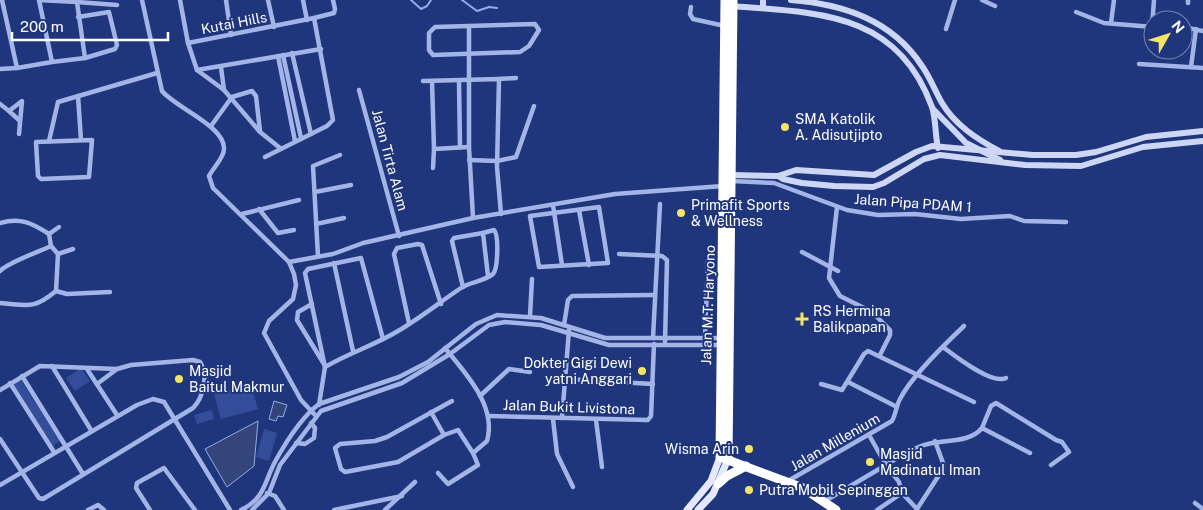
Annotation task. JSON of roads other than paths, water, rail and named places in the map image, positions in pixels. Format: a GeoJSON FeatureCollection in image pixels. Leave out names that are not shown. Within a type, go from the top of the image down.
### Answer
{"type":"FeatureCollection","features":[{"type":"Feature","properties":{"kind":"highway","name":"Jalan M.T. Haryono"},"geometry":{"type":"LineString","coordinates":[[724,458],[720,342],[729,180],[725,26],[729,3]]}},
{"type":"Feature","properties":{"kind":"highway","name":"Jalan M.T. Haryono"},"geometry":{"type":"LineString","coordinates":[[724,458],[729,442],[729,3]]}},
{"type":"Feature","properties":{"kind":"highway"},"geometry":{"type":"LineString","coordinates":[[729,442],[746,466]]}},
{"type":"Feature","properties":{"kind":"highway"},"geometry":{"type":"LineString","coordinates":[[724,458],[787,482],[836,510]]}},
{"type":"Feature","properties":{"kind":"highway"},"geometry":{"type":"LineString","coordinates":[[718,484],[727,476],[746,466]]}},
{"type":"Feature","properties":{"kind":"main road","name":"Jalan M.T. Haryono"},"geometry":{"type":"LineString","coordinates":[[698,510],[718,484],[724,458]]}},
{"type":"Feature","properties":{"kind":"main road","name":"Jalan M.T. Haryono"},"geometry":{"type":"LineString","coordinates":[[686,510],[711,481],[724,458]]}},
{"type":"Feature","properties":{"kind":"street"},"geometry":{"type":"LineString","coordinates":[[52,62],[39,0],[93,1],[118,5]]}},
{"type":"Feature","properties":{"kind":"street"},"geometry":{"type":"LineString","coordinates":[[142,0],[162,91],[171,101],[211,126],[222,142],[225,151],[211,173],[210,182],[213,188],[242,214],[289,262],[296,285],[294,299],[269,321],[264,333],[301,400],[316,416]]}},
{"type":"Feature","properties":{"kind":"street","name":"Kutai Hills"},"geometry":{"type":"LineString","coordinates":[[180,0],[188,43],[197,70]]}},
{"type":"Feature","properties":{"kind":"street"},"geometry":{"type":"LineString","coordinates":[[226,0],[231,35]]}},
{"type":"Feature","properties":{"kind":"street"},"geometry":{"type":"LineString","coordinates":[[268,0],[274,26]]}},
{"type":"Feature","properties":{"kind":"street"},"geometry":{"type":"LineString","coordinates":[[303,0],[308,20]]}},
{"type":"Feature","properties":{"kind":"street","name":"Kutai Hills"},"geometry":{"type":"LineString","coordinates":[[188,43],[308,20],[334,13],[333,0]]}},
{"type":"Feature","properties":{"kind":"street"},"geometry":{"type":"LineString","coordinates":[[763,0],[763,8]]}},
{"type":"Feature","properties":{"kind":"street"},"geometry":{"type":"LineString","coordinates":[[791,0],[833,5],[860,14],[891,32],[914,54],[942,104],[956,122],[971,135],[1002,152]]}},
{"type":"Feature","properties":{"kind":"street"},"geometry":{"type":"LineString","coordinates":[[946,28],[955,0]]}},
{"type":"Feature","properties":{"kind":"street"},"geometry":{"type":"LineString","coordinates":[[982,0],[995,6]]}},
{"type":"Feature","properties":{"kind":"street"},"geometry":{"type":"LineString","coordinates":[[1111,23],[1114,0]]}},
{"type":"Feature","properties":{"kind":"street"},"geometry":{"type":"LineString","coordinates":[[1,1],[17,68]]}},
{"type":"Feature","properties":{"kind":"street"},"geometry":{"type":"LineString","coordinates":[[77,2],[86,58]]}},
{"type":"Feature","properties":{"kind":"street"},"geometry":{"type":"LineString","coordinates":[[812,2],[812,12]]}},
{"type":"Feature","properties":{"kind":"street"},"geometry":{"type":"LineString","coordinates":[[729,3],[812,12],[861,26],[888,42],[912,68],[932,108],[950,128],[979,151],[1006,163]]}},
{"type":"Feature","properties":{"kind":"street"},"geometry":{"type":"LineString","coordinates":[[0,69],[86,58],[116,48],[107,4]]}},
{"type":"Feature","properties":{"kind":"street"},"geometry":{"type":"LineString","coordinates":[[691,7],[690,14],[693,19],[725,26]]}},
{"type":"Feature","properties":{"kind":"street"},"geometry":{"type":"LineString","coordinates":[[78,17],[109,12]]}},
{"type":"Feature","properties":{"kind":"street"},"geometry":{"type":"LineString","coordinates":[[1076,12],[1095,20],[1143,26]]}},
{"type":"Feature","properties":{"kind":"street"},"geometry":{"type":"LineString","coordinates":[[265,157],[327,126],[333,117],[314,18]]}},
{"type":"Feature","properties":{"kind":"street"},"geometry":{"type":"LineString","coordinates":[[530,24],[537,26],[539,30],[529,46],[520,52],[470,53],[433,55],[430,53],[429,33],[433,27],[530,24]]}},
{"type":"Feature","properties":{"kind":"street"},"geometry":{"type":"LineString","coordinates":[[469,27],[468,147],[473,218]]}},
{"type":"Feature","properties":{"kind":"street"},"geometry":{"type":"LineString","coordinates":[[1193,29],[1203,30]]}},
{"type":"Feature","properties":{"kind":"street"},"geometry":{"type":"LineString","coordinates":[[1191,67],[1196,29]]}},
{"type":"Feature","properties":{"kind":"street"},"geometry":{"type":"LineString","coordinates":[[197,70],[321,49]]}},
{"type":"Feature","properties":{"kind":"street"},"geometry":{"type":"LineString","coordinates":[[292,53],[311,134]]}},
{"type":"Feature","properties":{"kind":"street"},"geometry":{"type":"LineString","coordinates":[[281,56],[301,138]]}},
{"type":"Feature","properties":{"kind":"street"},"geometry":{"type":"LineString","coordinates":[[281,56],[295,141]]}},
{"type":"Feature","properties":{"kind":"street"},"geometry":{"type":"LineString","coordinates":[[1139,64],[1203,68]]}},
{"type":"Feature","properties":{"kind":"street"},"geometry":{"type":"LineString","coordinates":[[221,66],[224,90]]}},
{"type":"Feature","properties":{"kind":"street"},"geometry":{"type":"LineString","coordinates":[[197,70],[232,97],[260,132],[280,148]]}},
{"type":"Feature","properties":{"kind":"street"},"geometry":{"type":"LineString","coordinates":[[49,141],[56,104],[157,73]]}},
{"type":"Feature","properties":{"kind":"street"},"geometry":{"type":"LineString","coordinates":[[423,81],[516,78]]}},
{"type":"Feature","properties":{"kind":"street"},"geometry":{"type":"LineString","coordinates":[[499,79],[497,161],[501,214]]}},
{"type":"Feature","properties":{"kind":"street"},"geometry":{"type":"LineString","coordinates":[[459,80],[460,147]]}},
{"type":"Feature","properties":{"kind":"street"},"geometry":{"type":"LineString","coordinates":[[432,81],[433,168]]}},
{"type":"Feature","properties":{"kind":"street","name":"Jalan Tirta Alam"},"geometry":{"type":"LineString","coordinates":[[359,90],[399,236]]}},
{"type":"Feature","properties":{"kind":"street"},"geometry":{"type":"LineString","coordinates":[[211,126],[232,97],[252,92],[255,93],[260,132]]}},
{"type":"Feature","properties":{"kind":"street"},"geometry":{"type":"LineString","coordinates":[[78,96],[81,140]]}},
{"type":"Feature","properties":{"kind":"street"},"geometry":{"type":"LineString","coordinates":[[9,111],[22,101],[19,134]]}},
{"type":"Feature","properties":{"kind":"street"},"geometry":{"type":"LineString","coordinates":[[0,104],[20,121]]}},
{"type":"Feature","properties":{"kind":"street"},"geometry":{"type":"LineString","coordinates":[[469,160],[497,161],[513,159],[519,154],[534,106]]}},
{"type":"Feature","properties":{"kind":"street"},"geometry":{"type":"LineString","coordinates":[[932,108],[940,154]]}},
{"type":"Feature","properties":{"kind":"street"},"geometry":{"type":"LineString","coordinates":[[950,128],[956,122]]}},
{"type":"Feature","properties":{"kind":"street"},"geometry":{"type":"LineString","coordinates":[[729,180],[778,176],[796,170],[868,176],[880,174],[916,152],[938,145],[979,151],[1076,155],[1096,152],[1146,137],[1203,131]]}},
{"type":"Feature","properties":{"kind":"street"},"geometry":{"type":"LineString","coordinates":[[81,140],[93,142],[91,174],[84,179],[39,177],[36,142],[49,141],[81,140]]}},
{"type":"Feature","properties":{"kind":"street"},"geometry":{"type":"LineString","coordinates":[[778,176],[790,181],[858,188],[884,183],[924,159],[940,154],[1006,163],[1081,166],[1143,147],[1203,141]]}},
{"type":"Feature","properties":{"kind":"street"},"geometry":{"type":"LineString","coordinates":[[434,148],[468,147]]}},
{"type":"Feature","properties":{"kind":"street"},"geometry":{"type":"LineString","coordinates":[[318,256],[314,165],[340,155]]}},
{"type":"Feature","properties":{"kind":"street"},"geometry":{"type":"LineString","coordinates":[[880,174],[884,183]]}},
{"type":"Feature","properties":{"kind":"street","name":"Jalan Pipa PDAM 1"},"geometry":{"type":"LineString","coordinates":[[289,262],[473,218],[630,192],[729,180],[774,183],[837,207],[878,215],[916,214],[961,219],[1010,216],[1024,221],[1066,222]]}},
{"type":"Feature","properties":{"kind":"street"},"geometry":{"type":"LineString","coordinates":[[315,192],[351,185]]}},
{"type":"Feature","properties":{"kind":"street"},"geometry":{"type":"LineString","coordinates":[[242,214],[259,208],[299,200]]}},
{"type":"Feature","properties":{"kind":"street"},"geometry":{"type":"LineString","coordinates":[[564,379],[653,384],[656,341],[654,295],[660,204]]}},
{"type":"Feature","properties":{"kind":"street"},"geometry":{"type":"LineString","coordinates":[[553,205],[562,265]]}},
{"type":"Feature","properties":{"kind":"street"},"geometry":{"type":"LineString","coordinates":[[599,207],[608,263],[538,267],[530,216],[554,214],[599,207]]}},
{"type":"Feature","properties":{"kind":"street"},"geometry":{"type":"LineString","coordinates":[[837,207],[828,278],[836,286],[838,294],[872,312],[890,330],[890,335],[880,355]]}},
{"type":"Feature","properties":{"kind":"street"},"geometry":{"type":"LineString","coordinates":[[259,208],[278,232],[294,230]]}},
{"type":"Feature","properties":{"kind":"street"},"geometry":{"type":"LineString","coordinates":[[579,210],[589,264]]}},
{"type":"Feature","properties":{"kind":"street"},"geometry":{"type":"LineString","coordinates":[[316,224],[344,218]]}},
{"type":"Feature","properties":{"kind":"street"},"geometry":{"type":"LineString","coordinates":[[0,223],[10,220],[26,221],[49,234]]}},
{"type":"Feature","properties":{"kind":"street"},"geometry":{"type":"LineString","coordinates":[[49,234],[59,226]]}},
{"type":"Feature","properties":{"kind":"street"},"geometry":{"type":"LineString","coordinates":[[325,366],[353,351],[383,339],[441,304],[463,287],[492,274],[495,268],[498,236],[494,230],[454,238],[452,241],[463,287]]}},
{"type":"Feature","properties":{"kind":"street"},"geometry":{"type":"LineString","coordinates":[[483,233],[488,276]]}},
{"type":"Feature","properties":{"kind":"street"},"geometry":{"type":"LineString","coordinates":[[0,303],[33,306],[42,302],[56,291],[58,254],[51,246],[49,234]]}},
{"type":"Feature","properties":{"kind":"street"},"geometry":{"type":"LineString","coordinates":[[410,323],[394,254],[399,247],[422,245],[441,304]]}},
{"type":"Feature","properties":{"kind":"street"},"geometry":{"type":"LineString","coordinates":[[0,271],[7,264],[26,259],[51,246]]}},
{"type":"Feature","properties":{"kind":"street"},"geometry":{"type":"LineString","coordinates":[[58,254],[73,249]]}},
{"type":"Feature","properties":{"kind":"street"},"geometry":{"type":"LineString","coordinates":[[802,252],[838,271]]}},
{"type":"Feature","properties":{"kind":"street"},"geometry":{"type":"LineString","coordinates":[[619,254],[664,257],[668,262],[665,342]]}},
{"type":"Feature","properties":{"kind":"street"},"geometry":{"type":"LineString","coordinates":[[321,412],[319,404],[325,366],[306,271],[361,258],[383,339]]}},
{"type":"Feature","properties":{"kind":"street"},"geometry":{"type":"LineString","coordinates":[[706,344],[708,260]]}},
{"type":"Feature","properties":{"kind":"street"},"geometry":{"type":"LineString","coordinates":[[334,263],[353,351]]}},
{"type":"Feature","properties":{"kind":"street"},"geometry":{"type":"LineString","coordinates":[[530,316],[532,279]]}},
{"type":"Feature","properties":{"kind":"street"},"geometry":{"type":"LineString","coordinates":[[56,291],[66,294],[110,292]]}},
{"type":"Feature","properties":{"kind":"street"},"geometry":{"type":"LineString","coordinates":[[562,418],[566,331],[564,324],[568,300],[572,296],[654,295]]}},
{"type":"Feature","properties":{"kind":"street"},"geometry":{"type":"LineString","coordinates":[[312,304],[298,312],[298,320],[325,366]]}},
{"type":"Feature","properties":{"kind":"street"},"geometry":{"type":"LineString","coordinates":[[241,510],[264,492],[277,458],[311,410],[319,404],[399,377],[428,362],[476,324],[497,315],[530,316],[564,324],[605,338],[646,338],[665,342],[706,344],[720,342]]}},
{"type":"Feature","properties":{"kind":"street"},"geometry":{"type":"LineString","coordinates":[[497,315],[497,323]]}},
{"type":"Feature","properties":{"kind":"street"},"geometry":{"type":"LineString","coordinates":[[252,510],[269,493],[280,465],[316,416],[321,412],[402,383],[450,354],[477,333],[497,323],[531,323],[566,331],[603,344],[646,344],[656,341]]}},
{"type":"Feature","properties":{"kind":"street"},"geometry":{"type":"LineString","coordinates":[[566,331],[569,326]]}},
{"type":"Feature","properties":{"kind":"street","name":"Jalan Millenium"},"geometry":{"type":"LineString","coordinates":[[787,482],[892,422],[901,398],[943,347],[964,326]]}},
{"type":"Feature","properties":{"kind":"street"},"geometry":{"type":"LineString","coordinates":[[646,338],[646,344]]}},
{"type":"Feature","properties":{"kind":"street"},"geometry":{"type":"LineString","coordinates":[[665,342],[705,338],[720,342]]}},
{"type":"Feature","properties":{"kind":"street"},"geometry":{"type":"LineString","coordinates":[[943,347],[971,367],[997,380],[1006,378]]}},
{"type":"Feature","properties":{"kind":"street"},"geometry":{"type":"LineString","coordinates":[[446,348],[480,396],[489,416],[487,442],[474,453]]}},
{"type":"Feature","properties":{"kind":"street"},"geometry":{"type":"LineString","coordinates":[[821,384],[841,391],[866,352],[880,355],[918,376],[974,402]]}},
{"type":"Feature","properties":{"kind":"street"},"geometry":{"type":"LineString","coordinates":[[0,390],[40,366],[117,369],[147,362],[193,360],[200,362],[203,366],[203,389],[200,400],[193,408],[43,499],[40,498],[0,439]]}},
{"type":"Feature","properties":{"kind":"street"},"geometry":{"type":"LineString","coordinates":[[52,366],[91,430]]}},
{"type":"Feature","properties":{"kind":"street"},"geometry":{"type":"LineString","coordinates":[[87,369],[117,415]]}},
{"type":"Feature","properties":{"kind":"street"},"geometry":{"type":"LineString","coordinates":[[97,384],[117,369]]}},
{"type":"Feature","properties":{"kind":"street"},"geometry":{"type":"LineString","coordinates":[[480,396],[509,369],[530,372]]}},
{"type":"Feature","properties":{"kind":"street"},"geometry":{"type":"LineString","coordinates":[[22,376],[83,474]]}},
{"type":"Feature","properties":{"kind":"street"},"geometry":{"type":"LineString","coordinates":[[848,382],[897,407]]}},
{"type":"Feature","properties":{"kind":"street"},"geometry":{"type":"LineString","coordinates":[[10,383],[54,452]]}},
{"type":"Feature","properties":{"kind":"street","name":"Jalan Bukit Livistona"},"geometry":{"type":"LineString","coordinates":[[489,416],[648,420],[651,416],[653,384]]}},
{"type":"Feature","properties":{"kind":"street"},"geometry":{"type":"LineString","coordinates":[[0,485],[117,415],[147,400],[154,399],[164,402],[230,510]]}},
{"type":"Feature","properties":{"kind":"street"},"geometry":{"type":"LineString","coordinates":[[438,473],[445,484],[478,466],[474,453],[458,430],[444,435],[398,462],[345,472],[341,469],[336,448],[338,445],[375,441],[388,437],[452,401]]}},
{"type":"Feature","properties":{"kind":"street"},"geometry":{"type":"LineString","coordinates":[[825,502],[921,446],[935,441],[973,437],[982,428],[991,406],[996,403],[1062,442],[1069,452],[1051,465]]}},
{"type":"Feature","properties":{"kind":"street"},"geometry":{"type":"LineString","coordinates":[[431,412],[444,435]]}},
{"type":"Feature","properties":{"kind":"street"},"geometry":{"type":"LineString","coordinates":[[553,419],[558,459],[573,488]]}},
{"type":"Feature","properties":{"kind":"street"},"geometry":{"type":"LineString","coordinates":[[596,420],[602,467]]}},
{"type":"Feature","properties":{"kind":"street"},"geometry":{"type":"LineString","coordinates":[[296,443],[305,444],[314,438],[315,428],[311,423]]}},
{"type":"Feature","properties":{"kind":"street"},"geometry":{"type":"LineString","coordinates":[[982,428],[1030,453]]}},
{"type":"Feature","properties":{"kind":"street"},"geometry":{"type":"LineString","coordinates":[[869,435],[886,465],[899,482],[902,493],[916,509],[943,469],[943,463],[935,441]]}},
{"type":"Feature","properties":{"kind":"street"},"geometry":{"type":"LineString","coordinates":[[150,510],[136,488],[137,483],[164,468],[195,510]]}},
{"type":"Feature","properties":{"kind":"street"},"geometry":{"type":"LineString","coordinates":[[386,510],[415,482]]}},
{"type":"Feature","properties":{"kind":"street"},"geometry":{"type":"LineString","coordinates":[[264,492],[275,496],[284,510]]}},
{"type":"Feature","properties":{"kind":"street"},"geometry":{"type":"LineString","coordinates":[[877,510],[902,493]]}},
{"type":"Feature","properties":{"kind":"street"},"geometry":{"type":"LineString","coordinates":[[334,510],[362,508],[402,496]]}},
{"type":"Feature","properties":{"kind":"street"},"geometry":{"type":"LineString","coordinates":[[1195,503],[1203,510]]}},
{"type":"Feature","properties":{"kind":"street"},"geometry":{"type":"LineString","coordinates":[[88,510],[98,505],[104,510]]}},
{"type":"Feature","properties":{"kind":"waterway"},"geometry":{"type":"LineString","coordinates":[[411,0],[421,9],[427,6],[431,0]]}},
{"type":"Feature","properties":{"kind":"waterway"},"geometry":{"type":"LineString","coordinates":[[462,0],[477,11],[489,7],[497,8]]}},
{"type":"Feature","properties":{"kind":"place","name":"SMA Katolik A. Adisutjipto"},"geometry":{"type":"Point","coordinates":[785,127]}},
{"type":"Feature","properties":{"kind":"place","name":"Primafit Sports & Wellness"},"geometry":{"type":"Point","coordinates":[681,213]}},
{"type":"Feature","properties":{"kind":"place","name":"RS Hermina Balikpapan"},"geometry":{"type":"Point","coordinates":[802,319]}},
{"type":"Feature","properties":{"kind":"place","name":"Dokter Gigi Dewi yatni Anggari"},"geometry":{"type":"Point","coordinates":[642,371]}},
{"type":"Feature","properties":{"kind":"place","name":"Masjid Baitul Makmur"},"geometry":{"type":"Point","coordinates":[179,379]}},
{"type":"Feature","properties":{"kind":"place","name":"Wisma Arin"},"geometry":{"type":"Point","coordinates":[749,449]}},
{"type":"Feature","properties":{"kind":"place","name":"Masjid Madinatul Iman"},"geometry":{"type":"Point","coordinates":[870,462]}},
{"type":"Feature","properties":{"kind":"place","name":"Putra Mobil Sepinggan"},"geometry":{"type":"Point","coordinates":[749,490]}}]}
